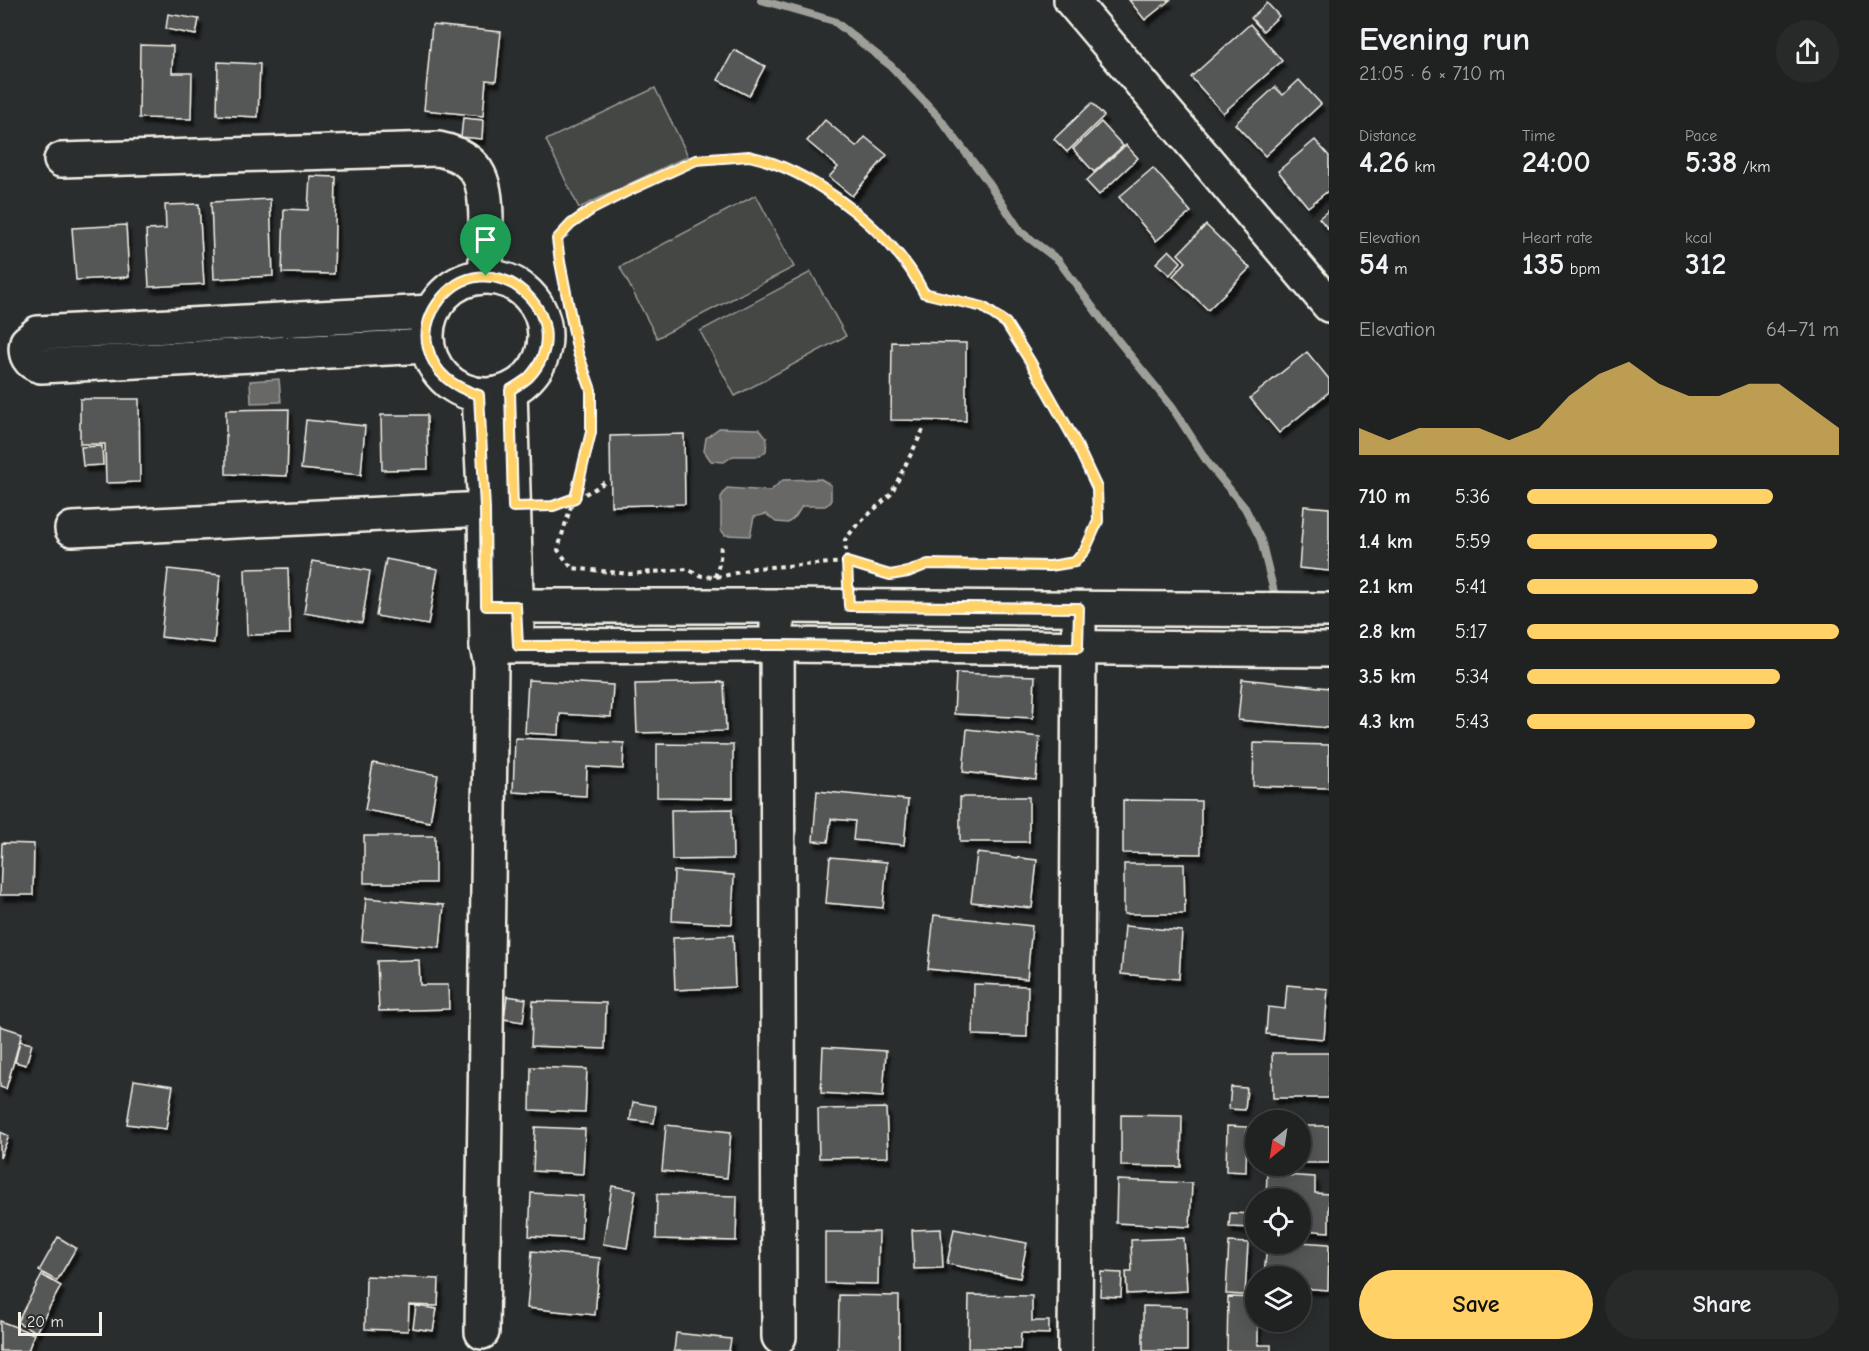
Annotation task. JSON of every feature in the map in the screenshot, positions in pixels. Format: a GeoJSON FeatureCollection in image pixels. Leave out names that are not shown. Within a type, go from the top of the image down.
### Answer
{"type":"FeatureCollection","features":[{"type":"Feature","properties":{"kind":"street"},"geometry":{"type":"LineString","coordinates":[[1071,0],[1329,305]]}},
{"type":"Feature","properties":{"kind":"street"},"geometry":{"type":"LineString","coordinates":[[61,160],[438,149],[453,152],[467,160],[477,172],[484,186],[486,276]]}},
{"type":"Feature","properties":{"kind":"street"},"geometry":{"type":"LineString","coordinates":[[486,276],[509,281],[528,294],[541,313],[546,336],[541,358],[528,378],[494,393],[461,389],[446,379],[434,364],[427,346],[427,329],[431,312],[444,293],[464,280],[486,276]]}},
{"type":"Feature","properties":{"kind":"street"},"geometry":{"type":"LineString","coordinates":[[427,346],[41,366],[31,362],[26,353],[27,342],[38,333],[431,312]]}},
{"type":"Feature","properties":{"kind":"street"},"geometry":{"type":"LineString","coordinates":[[482,1332],[501,606],[494,393]]}},
{"type":"Feature","properties":{"kind":"street"},"geometry":{"type":"LineString","coordinates":[[72,529],[499,508]]}},
{"type":"Feature","properties":{"kind":"street"},"geometry":{"type":"LineString","coordinates":[[501,606],[1329,610]]}},
{"type":"Feature","properties":{"kind":"street"},"geometry":{"type":"LineString","coordinates":[[777,606],[779,1337]]}},
{"type":"Feature","properties":{"kind":"street"},"geometry":{"type":"LineString","coordinates":[[1076,1351],[1079,608]]}},
{"type":"Feature","properties":{"kind":"street"},"geometry":{"type":"LineString","coordinates":[[499,652],[777,645],[1329,650]]}},
{"type":"Feature","properties":{"kind":"path"},"geometry":{"type":"LineString","coordinates":[[749,156],[760,158],[796,173],[842,202],[884,239],[909,267],[924,293],[983,307],[1006,323],[1064,421],[1097,488],[1098,521],[1085,550],[1075,562],[1050,566],[928,564],[908,572],[890,575],[847,562],[755,568],[715,577],[702,576],[687,569],[630,574],[572,568],[558,550],[575,498],[591,432],[591,390],[578,353],[557,239],[571,224],[591,210],[628,191],[696,160],[749,156]]}},
{"type":"Feature","properties":{"kind":"path"},"geometry":{"type":"LineString","coordinates":[[849,606],[845,540],[856,526],[891,494],[923,430]]}},
{"type":"Feature","properties":{"kind":"path"},"geometry":{"type":"LineString","coordinates":[[499,508],[553,506],[575,498],[604,482]]}},
{"type":"Feature","properties":{"kind":"shaded area"},"geometry":{"type":"Polygon","coordinates":[[[655,88],[688,156],[579,208],[546,140],[655,88]]]}},
{"type":"Feature","properties":{"kind":"shaded area"},"geometry":{"type":"Polygon","coordinates":[[[756,195],[794,267],[657,338],[620,267],[756,195]]]}},
{"type":"Feature","properties":{"kind":"shaded area"},"geometry":{"type":"Polygon","coordinates":[[[811,272],[846,336],[735,396],[700,331],[811,272]]]}},
{"type":"Feature","properties":{"kind":"shaded area"},"geometry":{"type":"Polygon","coordinates":[[[279,379],[281,402],[251,403],[250,381],[279,379]]]}},
{"type":"Feature","properties":{"kind":"shaded area"},"geometry":{"type":"Polygon","coordinates":[[[719,428],[760,429],[767,438],[766,451],[760,456],[733,456],[724,462],[711,461],[704,451],[706,438],[719,428]]]}},
{"type":"Feature","properties":{"kind":"shaded area"},"geometry":{"type":"Polygon","coordinates":[[[821,479],[831,485],[831,502],[825,506],[802,506],[788,523],[776,522],[766,514],[754,517],[750,536],[725,535],[721,530],[721,497],[727,488],[770,491],[783,480],[821,479]]]}},
{"type":"Feature","properties":{"kind":"building"},"geometry":{"type":"Polygon","coordinates":[[[1129,0],[1170,0],[1145,20],[1129,0]]]}},
{"type":"Feature","properties":{"kind":"building"},"geometry":{"type":"Polygon","coordinates":[[[1267,3],[1279,16],[1263,31],[1251,18],[1267,3]]]}},
{"type":"Feature","properties":{"kind":"building"},"geometry":{"type":"Polygon","coordinates":[[[168,14],[199,19],[196,35],[166,29],[168,14]]]}},
{"type":"Feature","properties":{"kind":"building"},"geometry":{"type":"Polygon","coordinates":[[[1250,24],[1282,61],[1223,113],[1191,77],[1250,24]]]}},
{"type":"Feature","properties":{"kind":"building"},"geometry":{"type":"Polygon","coordinates":[[[432,25],[501,32],[496,81],[486,80],[483,116],[424,110],[432,25]]]}},
{"type":"Feature","properties":{"kind":"building"},"geometry":{"type":"Polygon","coordinates":[[[140,45],[173,46],[172,73],[192,73],[191,119],[139,118],[140,45]]]}},
{"type":"Feature","properties":{"kind":"building"},"geometry":{"type":"Polygon","coordinates":[[[734,50],[765,66],[749,96],[718,80],[734,50]]]}},
{"type":"Feature","properties":{"kind":"building"},"geometry":{"type":"Polygon","coordinates":[[[218,62],[260,64],[258,117],[217,115],[218,62]]]}},
{"type":"Feature","properties":{"kind":"building"},"geometry":{"type":"Polygon","coordinates":[[[1299,80],[1321,104],[1265,156],[1235,124],[1275,87],[1283,95],[1299,80]]]}},
{"type":"Feature","properties":{"kind":"building"},"geometry":{"type":"Polygon","coordinates":[[[1092,103],[1104,116],[1067,152],[1054,139],[1092,103]]]}},
{"type":"Feature","properties":{"kind":"building"},"geometry":{"type":"Polygon","coordinates":[[[463,118],[483,120],[482,139],[461,137],[463,118]]]}},
{"type":"Feature","properties":{"kind":"building"},"geometry":{"type":"Polygon","coordinates":[[[825,120],[857,147],[865,137],[887,155],[852,196],[829,177],[838,167],[807,141],[825,120]]]}},
{"type":"Feature","properties":{"kind":"building"},"geometry":{"type":"Polygon","coordinates":[[[1101,122],[1123,146],[1094,172],[1073,149],[1101,122]]]}},
{"type":"Feature","properties":{"kind":"building"},"geometry":{"type":"Polygon","coordinates":[[[1315,140],[1329,156],[1329,190],[1308,207],[1278,171],[1315,140]]]}},
{"type":"Feature","properties":{"kind":"building"},"geometry":{"type":"Polygon","coordinates":[[[1126,145],[1138,158],[1099,195],[1086,181],[1126,145]]]}},
{"type":"Feature","properties":{"kind":"building"},"geometry":{"type":"Polygon","coordinates":[[[1153,168],[1191,212],[1156,241],[1119,197],[1153,168]]]}},
{"type":"Feature","properties":{"kind":"building"},"geometry":{"type":"Polygon","coordinates":[[[310,176],[336,177],[334,274],[282,273],[284,209],[308,210],[310,176]]]}},
{"type":"Feature","properties":{"kind":"building"},"geometry":{"type":"Polygon","coordinates":[[[270,199],[273,276],[214,279],[211,202],[270,199]]]}},
{"type":"Feature","properties":{"kind":"building"},"geometry":{"type":"Polygon","coordinates":[[[199,204],[204,284],[149,287],[146,230],[166,229],[165,205],[199,204]]]}},
{"type":"Feature","properties":{"kind":"building"},"geometry":{"type":"Polygon","coordinates":[[[1329,210],[1329,230],[1319,218],[1329,210]]]}},
{"type":"Feature","properties":{"kind":"building"},"geometry":{"type":"Polygon","coordinates":[[[126,225],[129,277],[76,280],[72,228],[126,225]]]}},
{"type":"Feature","properties":{"kind":"building"},"geometry":{"type":"Polygon","coordinates":[[[1206,225],[1250,268],[1208,310],[1173,276],[1186,262],[1178,254],[1206,225]]]}},
{"type":"Feature","properties":{"kind":"building"},"geometry":{"type":"Polygon","coordinates":[[[1169,250],[1181,262],[1170,275],[1156,263],[1169,250]]]}},
{"type":"Feature","properties":{"kind":"building"},"geometry":{"type":"Polygon","coordinates":[[[892,342],[966,343],[966,421],[891,420],[892,342]]]}},
{"type":"Feature","properties":{"kind":"building"},"geometry":{"type":"Polygon","coordinates":[[[1307,352],[1329,379],[1329,392],[1279,433],[1250,398],[1307,352]]]}},
{"type":"Feature","properties":{"kind":"building"},"geometry":{"type":"Polygon","coordinates":[[[80,399],[139,399],[140,482],[106,483],[105,444],[80,444],[80,399]]]}},
{"type":"Feature","properties":{"kind":"building"},"geometry":{"type":"Polygon","coordinates":[[[289,409],[287,476],[226,474],[226,410],[289,409]]]}},
{"type":"Feature","properties":{"kind":"building"},"geometry":{"type":"Polygon","coordinates":[[[381,415],[427,415],[428,469],[382,470],[381,415]]]}},
{"type":"Feature","properties":{"kind":"building"},"geometry":{"type":"Polygon","coordinates":[[[306,420],[365,426],[361,475],[301,469],[306,420]]]}},
{"type":"Feature","properties":{"kind":"building"},"geometry":{"type":"Polygon","coordinates":[[[684,434],[685,504],[611,506],[610,436],[684,434]]]}},
{"type":"Feature","properties":{"kind":"building"},"geometry":{"type":"Polygon","coordinates":[[[102,446],[103,465],[83,466],[81,447],[102,446]]]}},
{"type":"Feature","properties":{"kind":"building"},"geometry":{"type":"Polygon","coordinates":[[[1304,506],[1329,508],[1329,571],[1299,568],[1304,506]]]}},
{"type":"Feature","properties":{"kind":"building"},"geometry":{"type":"Polygon","coordinates":[[[386,559],[438,569],[428,625],[376,616],[386,559]]]}},
{"type":"Feature","properties":{"kind":"building"},"geometry":{"type":"Polygon","coordinates":[[[312,561],[370,571],[362,623],[304,613],[312,561]]]}},
{"type":"Feature","properties":{"kind":"building"},"geometry":{"type":"Polygon","coordinates":[[[288,568],[290,634],[247,635],[245,569],[288,568]]]}},
{"type":"Feature","properties":{"kind":"building"},"geometry":{"type":"Polygon","coordinates":[[[168,569],[220,575],[214,643],[161,637],[168,569]]]}},
{"type":"Feature","properties":{"kind":"building"},"geometry":{"type":"Polygon","coordinates":[[[956,673],[1035,676],[1033,718],[954,714],[956,673]]]}},
{"type":"Feature","properties":{"kind":"building"},"geometry":{"type":"Polygon","coordinates":[[[1242,679],[1329,688],[1329,728],[1238,720],[1242,679]]]}},
{"type":"Feature","properties":{"kind":"building"},"geometry":{"type":"Polygon","coordinates":[[[528,680],[613,685],[611,717],[560,714],[559,735],[525,733],[528,680]]]}},
{"type":"Feature","properties":{"kind":"building"},"geometry":{"type":"Polygon","coordinates":[[[724,682],[726,731],[637,733],[635,684],[724,682]]]}},
{"type":"Feature","properties":{"kind":"building"},"geometry":{"type":"Polygon","coordinates":[[[967,729],[1040,737],[1036,780],[963,772],[967,729]]]}},
{"type":"Feature","properties":{"kind":"building"},"geometry":{"type":"Polygon","coordinates":[[[515,738],[624,743],[623,769],[587,767],[586,796],[513,792],[515,738]]]}},
{"type":"Feature","properties":{"kind":"building"},"geometry":{"type":"Polygon","coordinates":[[[1254,743],[1329,745],[1329,788],[1253,786],[1254,743]]]}},
{"type":"Feature","properties":{"kind":"building"},"geometry":{"type":"Polygon","coordinates":[[[657,744],[733,745],[733,798],[657,797],[657,744]]]}},
{"type":"Feature","properties":{"kind":"building"},"geometry":{"type":"Polygon","coordinates":[[[373,763],[438,775],[430,822],[365,810],[373,763]]]}},
{"type":"Feature","properties":{"kind":"building"},"geometry":{"type":"Polygon","coordinates":[[[817,791],[908,800],[904,845],[853,840],[855,821],[831,819],[828,842],[813,841],[817,791]]]}},
{"type":"Feature","properties":{"kind":"building"},"geometry":{"type":"Polygon","coordinates":[[[960,797],[1029,797],[1029,842],[960,842],[960,797]]]}},
{"type":"Feature","properties":{"kind":"building"},"geometry":{"type":"Polygon","coordinates":[[[1123,800],[1201,801],[1201,854],[1123,853],[1123,800]]]}},
{"type":"Feature","properties":{"kind":"building"},"geometry":{"type":"Polygon","coordinates":[[[732,809],[733,859],[672,860],[671,810],[732,809]]]}},
{"type":"Feature","properties":{"kind":"building"},"geometry":{"type":"Polygon","coordinates":[[[364,836],[435,836],[435,883],[364,883],[364,836]]]}},
{"type":"Feature","properties":{"kind":"building"},"geometry":{"type":"Polygon","coordinates":[[[2,843],[34,844],[33,895],[0,895],[2,843]]]}},
{"type":"Feature","properties":{"kind":"building"},"geometry":{"type":"Polygon","coordinates":[[[977,853],[1037,860],[1032,908],[971,902],[977,853]]]}},
{"type":"Feature","properties":{"kind":"building"},"geometry":{"type":"Polygon","coordinates":[[[830,857],[887,862],[883,908],[826,903],[830,857]]]}},
{"type":"Feature","properties":{"kind":"building"},"geometry":{"type":"Polygon","coordinates":[[[1124,864],[1184,864],[1185,914],[1124,914],[1124,864]]]}},
{"type":"Feature","properties":{"kind":"building"},"geometry":{"type":"Polygon","coordinates":[[[674,871],[734,875],[732,924],[672,921],[674,871]]]}},
{"type":"Feature","properties":{"kind":"building"},"geometry":{"type":"Polygon","coordinates":[[[366,898],[444,905],[440,948],[362,941],[366,898]]]}},
{"type":"Feature","properties":{"kind":"building"},"geometry":{"type":"Polygon","coordinates":[[[934,915],[1032,926],[1027,979],[928,969],[934,915]]]}},
{"type":"Feature","properties":{"kind":"building"},"geometry":{"type":"Polygon","coordinates":[[[1125,926],[1182,931],[1179,979],[1121,974],[1125,926]]]}},
{"type":"Feature","properties":{"kind":"building"},"geometry":{"type":"Polygon","coordinates":[[[733,935],[735,987],[675,990],[673,938],[733,935]]]}},
{"type":"Feature","properties":{"kind":"building"},"geometry":{"type":"Polygon","coordinates":[[[419,960],[420,985],[448,985],[449,1009],[379,1011],[377,961],[419,960]]]}},
{"type":"Feature","properties":{"kind":"building"},"geometry":{"type":"Polygon","coordinates":[[[974,984],[1028,986],[1027,1037],[973,1035],[974,984]]]}},
{"type":"Feature","properties":{"kind":"building"},"geometry":{"type":"Polygon","coordinates":[[[1287,985],[1328,989],[1324,1039],[1266,1034],[1268,1007],[1285,1009],[1287,985]]]}},
{"type":"Feature","properties":{"kind":"building"},"geometry":{"type":"Polygon","coordinates":[[[507,996],[526,999],[523,1022],[504,1019],[507,996]]]}},
{"type":"Feature","properties":{"kind":"building"},"geometry":{"type":"Polygon","coordinates":[[[533,1001],[606,1003],[605,1049],[531,1046],[533,1001]]]}},
{"type":"Feature","properties":{"kind":"building"},"geometry":{"type":"Polygon","coordinates":[[[0,1026],[22,1033],[6,1089],[0,1087],[0,1026]]]}},
{"type":"Feature","properties":{"kind":"building"},"geometry":{"type":"Polygon","coordinates":[[[20,1041],[32,1044],[26,1065],[15,1062],[20,1041]]]}},
{"type":"Feature","properties":{"kind":"building"},"geometry":{"type":"Polygon","coordinates":[[[823,1047],[886,1051],[883,1097],[821,1093],[823,1047]]]}},
{"type":"Feature","properties":{"kind":"building"},"geometry":{"type":"Polygon","coordinates":[[[1272,1053],[1329,1053],[1329,1098],[1273,1098],[1272,1053]]]}},
{"type":"Feature","properties":{"kind":"building"},"geometry":{"type":"Polygon","coordinates":[[[531,1067],[587,1069],[585,1112],[530,1110],[531,1067]]]}},
{"type":"Feature","properties":{"kind":"building"},"geometry":{"type":"Polygon","coordinates":[[[134,1080],[173,1086],[166,1129],[127,1124],[134,1080]]]}},
{"type":"Feature","properties":{"kind":"building"},"geometry":{"type":"Polygon","coordinates":[[[1231,1087],[1247,1088],[1245,1110],[1229,1109],[1231,1087]]]}},
{"type":"Feature","properties":{"kind":"building"},"geometry":{"type":"Polygon","coordinates":[[[633,1102],[656,1106],[654,1123],[630,1120],[633,1102]]]}},
{"type":"Feature","properties":{"kind":"building"},"geometry":{"type":"Polygon","coordinates":[[[886,1108],[888,1157],[819,1158],[818,1109],[886,1108]]]}},
{"type":"Feature","properties":{"kind":"building"},"geometry":{"type":"Polygon","coordinates":[[[1121,1115],[1182,1116],[1181,1167],[1121,1166],[1121,1115]]]}},
{"type":"Feature","properties":{"kind":"building"},"geometry":{"type":"Polygon","coordinates":[[[666,1125],[731,1132],[727,1178],[662,1171],[666,1125]]]}},
{"type":"Feature","properties":{"kind":"building"},"geometry":{"type":"Polygon","coordinates":[[[1227,1126],[1245,1127],[1245,1172],[1226,1171],[1227,1126]]]}},
{"type":"Feature","properties":{"kind":"building"},"geometry":{"type":"Polygon","coordinates":[[[1311,1126],[1329,1126],[1329,1163],[1311,1163],[1311,1126]]]}},
{"type":"Feature","properties":{"kind":"building"},"geometry":{"type":"Polygon","coordinates":[[[535,1127],[585,1129],[583,1174],[533,1171],[535,1127]]]}},
{"type":"Feature","properties":{"kind":"building"},"geometry":{"type":"Polygon","coordinates":[[[0,1132],[9,1136],[0,1158],[0,1132]]]}},
{"type":"Feature","properties":{"kind":"building"},"geometry":{"type":"Polygon","coordinates":[[[1267,1176],[1315,1177],[1315,1193],[1329,1194],[1329,1232],[1311,1231],[1311,1188],[1266,1188],[1267,1176]]]}},
{"type":"Feature","properties":{"kind":"building"},"geometry":{"type":"Polygon","coordinates":[[[1117,1180],[1192,1183],[1190,1227],[1116,1223],[1117,1180]]]}},
{"type":"Feature","properties":{"kind":"building"},"geometry":{"type":"Polygon","coordinates":[[[612,1186],[636,1190],[627,1248],[603,1244],[612,1186]]]}},
{"type":"Feature","properties":{"kind":"building"},"geometry":{"type":"Polygon","coordinates":[[[531,1193],[583,1196],[581,1239],[529,1236],[531,1193]]]}},
{"type":"Feature","properties":{"kind":"building"},"geometry":{"type":"Polygon","coordinates":[[[657,1194],[737,1196],[736,1241],[656,1239],[657,1194]]]}},
{"type":"Feature","properties":{"kind":"building"},"geometry":{"type":"Polygon","coordinates":[[[1230,1213],[1245,1214],[1245,1228],[1229,1227],[1230,1213]]]}},
{"type":"Feature","properties":{"kind":"building"},"geometry":{"type":"Polygon","coordinates":[[[941,1229],[943,1268],[914,1269],[912,1230],[941,1229]]]}},
{"type":"Feature","properties":{"kind":"building"},"geometry":{"type":"Polygon","coordinates":[[[954,1229],[1027,1243],[1020,1278],[947,1264],[954,1229]]]}},
{"type":"Feature","properties":{"kind":"building"},"geometry":{"type":"Polygon","coordinates":[[[825,1232],[879,1232],[878,1284],[825,1283],[825,1232]]]}},
{"type":"Feature","properties":{"kind":"building"},"geometry":{"type":"Polygon","coordinates":[[[58,1237],[76,1248],[57,1281],[39,1271],[58,1237]]]}},
{"type":"Feature","properties":{"kind":"building"},"geometry":{"type":"Polygon","coordinates":[[[1184,1238],[1187,1291],[1127,1294],[1126,1272],[1132,1272],[1131,1240],[1184,1238]]]}},
{"type":"Feature","properties":{"kind":"building"},"geometry":{"type":"Polygon","coordinates":[[[1229,1242],[1245,1243],[1245,1254],[1247,1254],[1245,1295],[1226,1294],[1229,1242]]]}},
{"type":"Feature","properties":{"kind":"building"},"geometry":{"type":"Polygon","coordinates":[[[1311,1243],[1329,1244],[1328,1290],[1311,1289],[1311,1266],[1265,1266],[1266,1254],[1311,1254],[1311,1243]]]}},
{"type":"Feature","properties":{"kind":"building"},"geometry":{"type":"Polygon","coordinates":[[[532,1251],[600,1258],[595,1315],[527,1308],[532,1251]]]}},
{"type":"Feature","properties":{"kind":"building"},"geometry":{"type":"Polygon","coordinates":[[[1101,1272],[1122,1273],[1121,1297],[1100,1296],[1101,1272]]]}},
{"type":"Feature","properties":{"kind":"building"},"geometry":{"type":"Polygon","coordinates":[[[42,1275],[61,1286],[36,1332],[17,1322],[42,1275]]]}},
{"type":"Feature","properties":{"kind":"building"},"geometry":{"type":"Polygon","coordinates":[[[366,1276],[439,1279],[438,1306],[409,1305],[408,1331],[365,1329],[366,1276]]]}},
{"type":"Feature","properties":{"kind":"building"},"geometry":{"type":"Polygon","coordinates":[[[839,1295],[899,1296],[899,1351],[838,1350],[839,1295]]]}},
{"type":"Feature","properties":{"kind":"building"},"geometry":{"type":"Polygon","coordinates":[[[969,1295],[1032,1296],[1032,1321],[1049,1321],[1049,1334],[1021,1333],[1020,1349],[968,1348],[969,1295]]]}},
{"type":"Feature","properties":{"kind":"building"},"geometry":{"type":"Polygon","coordinates":[[[1228,1297],[1245,1298],[1245,1332],[1258,1332],[1258,1345],[1271,1345],[1271,1351],[1227,1351],[1228,1297]]]}},
{"type":"Feature","properties":{"kind":"building"},"geometry":{"type":"Polygon","coordinates":[[[416,1306],[437,1309],[433,1331],[413,1328],[416,1306]]]}},
{"type":"Feature","properties":{"kind":"building"},"geometry":{"type":"Polygon","coordinates":[[[1143,1306],[1187,1307],[1187,1351],[1143,1351],[1143,1306]]]}},
{"type":"Feature","properties":{"kind":"building"},"geometry":{"type":"Polygon","coordinates":[[[0,1321],[34,1334],[28,1351],[0,1351],[0,1321]]]}},
{"type":"Feature","properties":{"kind":"building"},"geometry":{"type":"Polygon","coordinates":[[[676,1333],[731,1339],[729,1351],[674,1351],[676,1333]]]}},
{"type":"Feature","properties":{"kind":"waterway"},"geometry":{"type":"LineString","coordinates":[[761,0],[834,21],[891,66],[937,115],[986,179],[1021,232],[1058,260],[1108,328],[1172,407],[1208,463],[1245,508],[1261,540],[1274,592]]}},
{"type":"Feature","properties":{"kind":"route"},"geometry":{"type":"LineString","coordinates":[[749,156],[771,161],[796,173],[842,202],[884,239],[909,267],[924,293],[983,307],[1006,323],[1075,441],[1097,488],[1098,521],[1085,550],[1075,562],[1050,566],[928,564],[908,572],[890,575],[847,562],[849,606],[1079,608],[1078,648],[777,645],[518,646],[516,606],[486,606],[485,509],[479,395],[461,389],[446,379],[434,364],[427,346],[427,329],[431,312],[444,293],[464,280],[486,276],[509,281],[528,294],[541,313],[546,336],[541,358],[528,378],[510,390],[513,507],[553,506],[575,498],[591,432],[591,390],[578,353],[557,239],[571,224],[591,210],[696,160],[749,156]]}}]}
